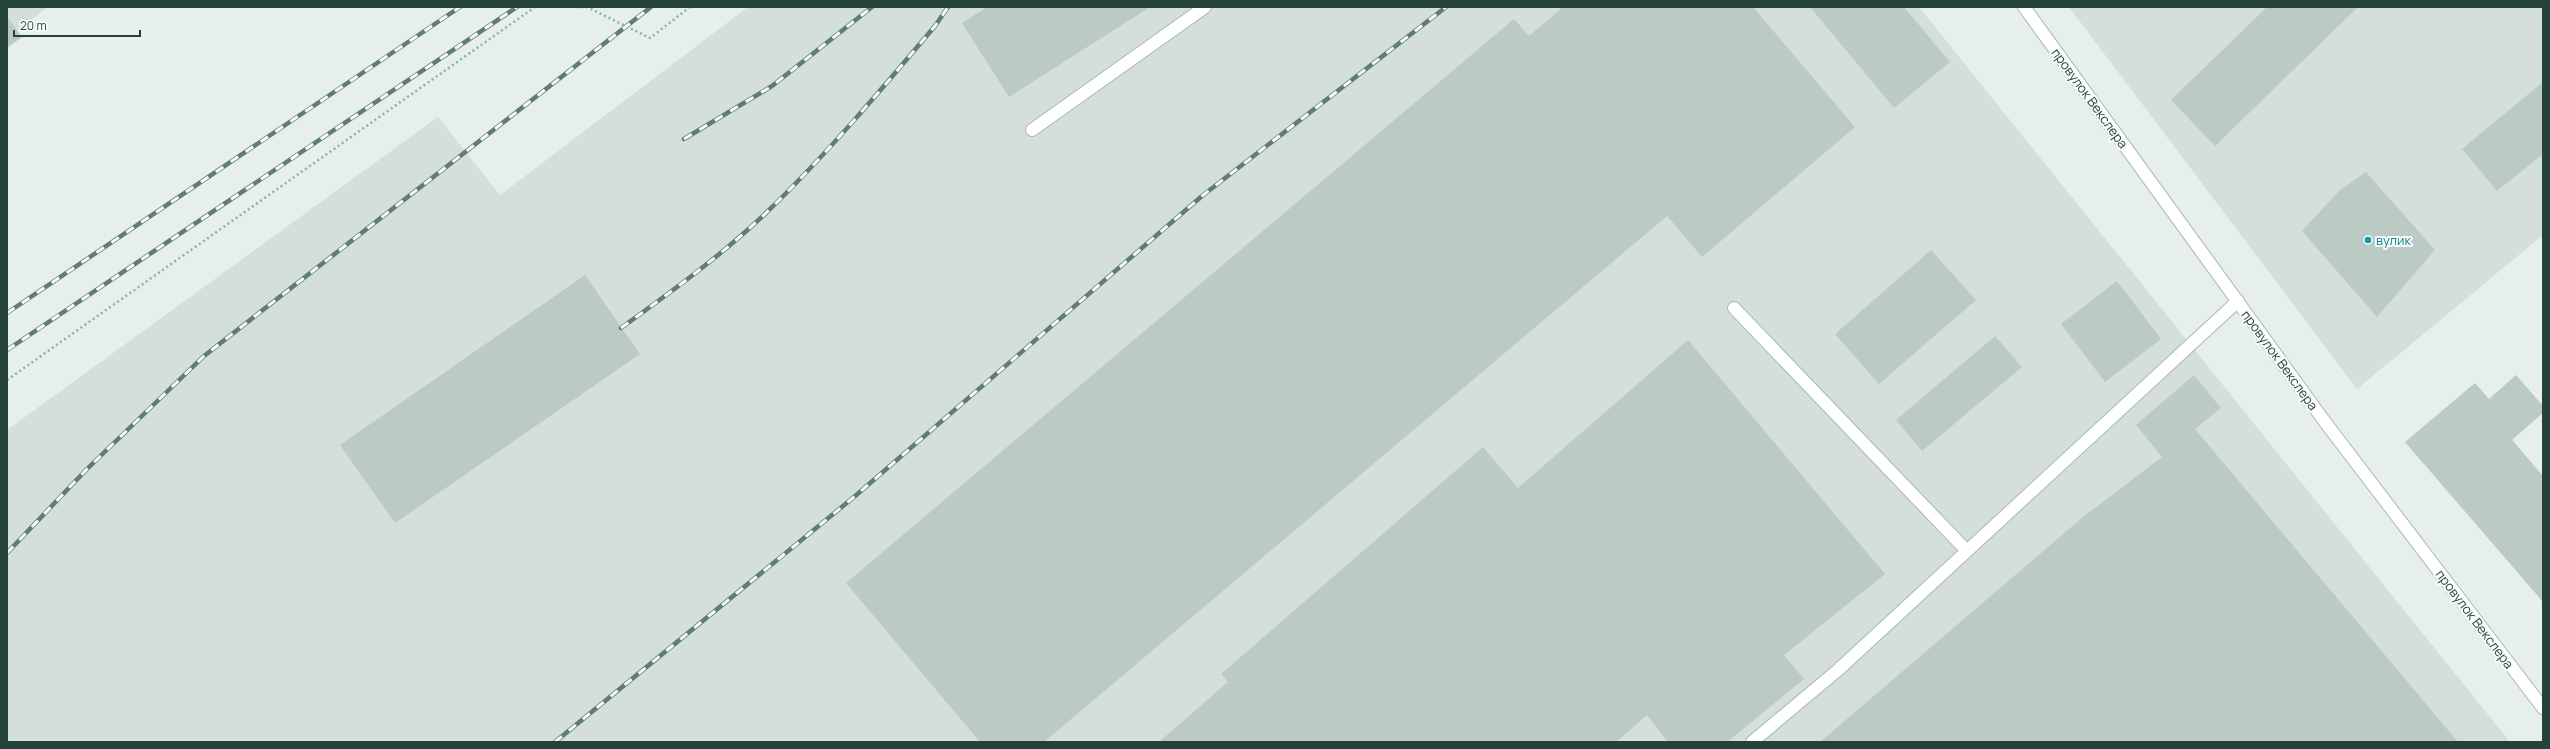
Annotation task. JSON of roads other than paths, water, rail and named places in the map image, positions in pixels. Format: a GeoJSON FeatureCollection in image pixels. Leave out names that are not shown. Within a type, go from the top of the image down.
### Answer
{"type":"FeatureCollection","features":[{"type":"Feature","properties":{"kind":"street"},"geometry":{"type":"LineString","coordinates":[[1032,130],[1205,7]]}},
{"type":"Feature","properties":{"kind":"street","name":"провулок Векслера"},"geometry":{"type":"LineString","coordinates":[[2024,7],[2325,422],[2543,708]]}},
{"type":"Feature","properties":{"kind":"street"},"geometry":{"type":"LineString","coordinates":[[1752,742],[1838,670],[2238,301]]}},
{"type":"Feature","properties":{"kind":"street"},"geometry":{"type":"LineString","coordinates":[[1734,308],[1967,551]]}},
{"type":"Feature","properties":{"kind":"railway"},"geometry":{"type":"LineString","coordinates":[[7,313],[460,7]]}},
{"type":"Feature","properties":{"kind":"railway"},"geometry":{"type":"LineString","coordinates":[[7,350],[517,7]]}},
{"type":"Feature","properties":{"kind":"railway"},"geometry":{"type":"LineString","coordinates":[[7,553],[87,469],[204,356],[651,7]]}},
{"type":"Feature","properties":{"kind":"railway"},"geometry":{"type":"LineString","coordinates":[[684,139],[772,86],[872,7]]}},
{"type":"Feature","properties":{"kind":"railway"},"geometry":{"type":"LineString","coordinates":[[621,328],[714,258],[749,229],[789,191],[894,74],[935,26],[948,7]]}},
{"type":"Feature","properties":{"kind":"railway"},"geometry":{"type":"LineString","coordinates":[[555,742],[854,497],[1202,196],[1446,7]]}},
{"type":"Feature","properties":{"kind":"place","name":"вулик"},"geometry":{"type":"Point","coordinates":[2368,240]}}]}
